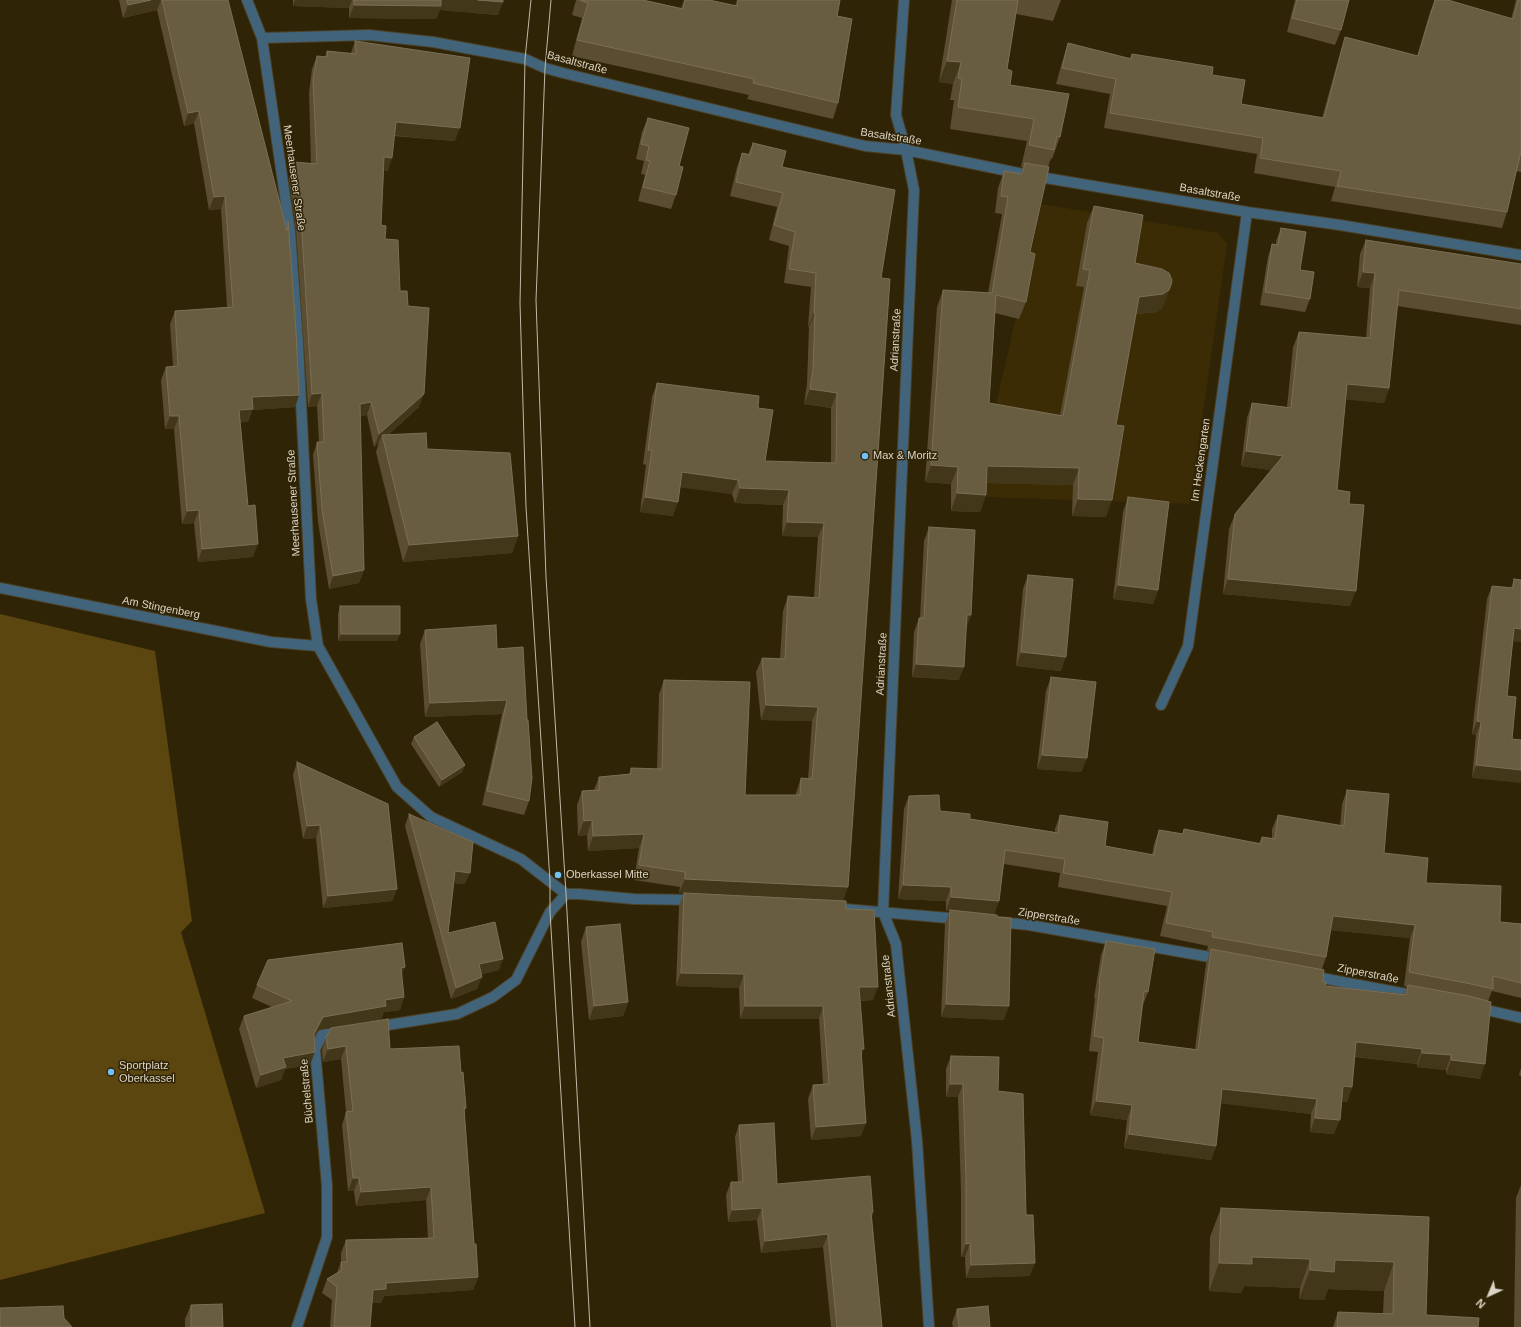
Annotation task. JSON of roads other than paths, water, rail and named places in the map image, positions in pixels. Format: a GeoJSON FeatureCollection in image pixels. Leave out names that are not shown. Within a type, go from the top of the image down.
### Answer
{"type":"FeatureCollection","features":[{"type":"Feature","properties":{"kind":"street","name":"Meerhausener Straße"},"geometry":{"type":"LineString","coordinates":[[247,0],[262,38],[290,231],[298,343],[311,599],[318,646],[397,787],[431,817],[521,859],[566,894]]}},
{"type":"Feature","properties":{"kind":"street","name":"Adrianstraße"},"geometry":{"type":"LineString","coordinates":[[904,0],[896,115],[906,150],[914,190],[883,912],[896,944],[917,1141],[929,1327]]}},
{"type":"Feature","properties":{"kind":"street","name":"Basaltstraße"},"geometry":{"type":"LineString","coordinates":[[262,38],[368,35],[433,42],[525,59],[545,68],[563,73],[865,146],[906,150],[1028,175],[1247,212],[1340,224],[1521,255]]}},
{"type":"Feature","properties":{"kind":"street","name":"Im Heckengarten"},"geometry":{"type":"LineString","coordinates":[[1161,706],[1188,646],[1247,212]]}},
{"type":"Feature","properties":{"kind":"street","name":"Am Stingenberg"},"geometry":{"type":"LineString","coordinates":[[0,588],[271,642],[318,646]]}},
{"type":"Feature","properties":{"kind":"street"},"geometry":{"type":"LineString","coordinates":[[367,1028],[458,1014],[493,997],[516,980],[550,912],[566,894],[634,899],[702,900]]}},
{"type":"Feature","properties":{"kind":"street"},"geometry":{"type":"LineString","coordinates":[[825,907],[970,919]]}},
{"type":"Feature","properties":{"kind":"street","name":"Zipperstraße"},"geometry":{"type":"LineString","coordinates":[[985,921],[1029,925],[1234,962]]}},
{"type":"Feature","properties":{"kind":"street","name":"Zipperstraße"},"geometry":{"type":"LineString","coordinates":[[1303,974],[1427,997]]}},
{"type":"Feature","properties":{"kind":"street"},"geometry":{"type":"LineString","coordinates":[[1465,1004],[1521,1018]]}},
{"type":"Feature","properties":{"kind":"street","name":"Büchelstraße"},"geometry":{"type":"LineString","coordinates":[[297,1327],[326,1237],[327,1186],[315,1049],[322,1035],[352,1030]]}},
{"type":"Feature","properties":{"kind":"tram line"},"geometry":{"type":"LineString","coordinates":[[531,0],[525,59],[520,303],[526,507],[550,881],[550,912],[575,1327]]}},
{"type":"Feature","properties":{"kind":"tram line"},"geometry":{"type":"LineString","coordinates":[[551,0],[545,68],[536,300],[546,577],[566,894],[590,1327]]}},
{"type":"Feature","properties":{"kind":"place","name":"Max & Moritz"},"geometry":{"type":"Point","coordinates":[865,456]}},
{"type":"Feature","properties":{"kind":"place","name":"Oberkassel Mitte"},"geometry":{"type":"Point","coordinates":[558,875]}},
{"type":"Feature","properties":{"kind":"place","name":"Sportplatz Oberkassel"},"geometry":{"type":"Point","coordinates":[111,1072]}}]}
